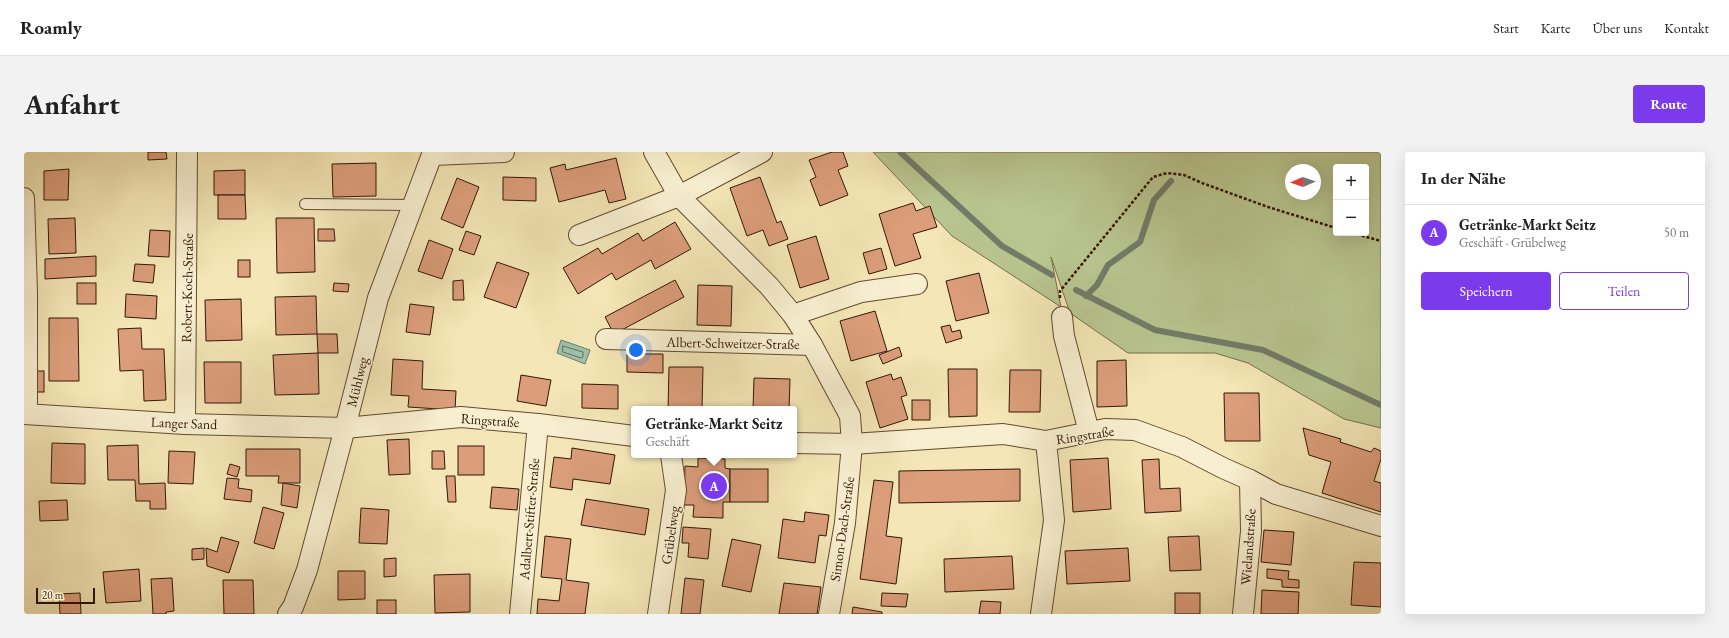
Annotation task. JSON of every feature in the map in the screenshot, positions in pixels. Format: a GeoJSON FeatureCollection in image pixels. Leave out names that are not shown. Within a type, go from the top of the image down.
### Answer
{"type":"FeatureCollection","features":[{"type":"Feature","properties":{"kind":"street","name":"Robert-Koch-Straße"},"geometry":{"type":"LineString","coordinates":[[185,424],[188,152]]}},
{"type":"Feature","properties":{"kind":"street"},"geometry":{"type":"LineString","coordinates":[[433,153],[504,152]]}},
{"type":"Feature","properties":{"kind":"street","name":"Albert-Schweitzer-Straße"},"geometry":{"type":"LineString","coordinates":[[654,152],[679,196],[770,286],[793,315],[812,344],[850,416],[852,444]]}},
{"type":"Feature","properties":{"kind":"street"},"geometry":{"type":"LineString","coordinates":[[579,235],[679,196],[762,152]]}},
{"type":"Feature","properties":{"kind":"street","name":"Mühlweg"},"geometry":{"type":"LineString","coordinates":[[288,614],[293,607],[307,570],[378,298],[433,153]]}},
{"type":"Feature","properties":{"kind":"street"},"geometry":{"type":"LineString","coordinates":[[24,198],[27,293],[26,414]]}},
{"type":"Feature","properties":{"kind":"street","name":"Albert-Schweitzer-Straße"},"geometry":{"type":"LineString","coordinates":[[793,315],[861,292],[917,284]]}},
{"type":"Feature","properties":{"kind":"street"},"geometry":{"type":"LineString","coordinates":[[1062,317],[1064,336],[1088,432]]}},
{"type":"Feature","properties":{"kind":"street","name":"Albert-Schweitzer-Straße"},"geometry":{"type":"LineString","coordinates":[[606,339],[812,344]]}},
{"type":"Feature","properties":{"kind":"street","name":"Langer Sand"},"geometry":{"type":"LineString","coordinates":[[26,414],[185,424],[345,428]]}},
{"type":"Feature","properties":{"kind":"street","name":"Ringstraße"},"geometry":{"type":"LineString","coordinates":[[345,428],[461,417],[538,424],[631,436]]}},
{"type":"Feature","properties":{"kind":"street","name":"Adalbert-Stifter-Straße"},"geometry":{"type":"LineString","coordinates":[[520,614],[538,424]]}},
{"type":"Feature","properties":{"kind":"street","name":"Ringstraße"},"geometry":{"type":"LineString","coordinates":[[797,443],[852,444],[1002,434],[1046,441],[1105,429],[1135,430],[1182,447],[1276,494],[1381,526]]}},
{"type":"Feature","properties":{"kind":"street"},"geometry":{"type":"LineString","coordinates":[[1041,614],[1054,520],[1046,441]]}},
{"type":"Feature","properties":{"kind":"street","name":"Simon-Dach-Straße"},"geometry":{"type":"LineString","coordinates":[[829,614],[845,523],[852,444]]}},
{"type":"Feature","properties":{"kind":"street","name":"Grübelweg"},"geometry":{"type":"LineString","coordinates":[[658,614],[676,490],[671,458]]}},
{"type":"Feature","properties":{"kind":"street","name":"Wielandstraße"},"geometry":{"type":"LineString","coordinates":[[1243,614],[1251,531],[1250,480]]}},
{"type":"Feature","properties":{"kind":"lane"},"geometry":{"type":"LineString","coordinates":[[305,204],[414,204]]}},
{"type":"Feature","properties":{"kind":"path"},"geometry":{"type":"LineString","coordinates":[[1062,317],[1060,291],[1154,177],[1167,173],[1184,175],[1268,207],[1333,227]]}},
{"type":"Feature","properties":{"kind":"path"},"geometry":{"type":"LineString","coordinates":[[1363,236],[1381,241]]}},
{"type":"Feature","properties":{"kind":"shaded area"},"geometry":{"type":"Polygon","coordinates":[[[873,152],[1381,152],[1381,428],[1344,419],[1248,363],[1215,353],[1128,353],[1070,313],[1051,257],[1061,307],[952,236],[873,152]]]}},
{"type":"Feature","properties":{"kind":"water"},"geometry":{"type":"Polygon","coordinates":[[[561,340],[590,350],[585,364],[557,353],[561,340]]]}},
{"type":"Feature","properties":{"kind":"building"},"geometry":{"type":"Polygon","coordinates":[[[148,152],[166,152],[167,159],[148,160],[148,152]]]}},
{"type":"Feature","properties":{"kind":"building"},"geometry":{"type":"Polygon","coordinates":[[[832,152],[843,152],[848,166],[838,170],[848,195],[820,206],[810,180],[816,177],[809,160],[832,152]]]}},
{"type":"Feature","properties":{"kind":"building"},"geometry":{"type":"Polygon","coordinates":[[[616,158],[626,199],[609,203],[605,190],[559,202],[550,168],[565,164],[566,170],[616,158]]]}},
{"type":"Feature","properties":{"kind":"building"},"geometry":{"type":"Polygon","coordinates":[[[376,163],[376,196],[333,197],[332,164],[376,163]]]}},
{"type":"Feature","properties":{"kind":"building"},"geometry":{"type":"Polygon","coordinates":[[[69,169],[68,200],[44,200],[44,171],[69,169]]]}},
{"type":"Feature","properties":{"kind":"building"},"geometry":{"type":"Polygon","coordinates":[[[245,170],[245,195],[214,195],[214,171],[245,170]]]}},
{"type":"Feature","properties":{"kind":"building"},"geometry":{"type":"Polygon","coordinates":[[[503,177],[536,178],[536,201],[503,200],[503,177]]]}},
{"type":"Feature","properties":{"kind":"building"},"geometry":{"type":"Polygon","coordinates":[[[760,177],[777,223],[781,221],[788,239],[769,246],[763,230],[747,236],[730,188],[760,177]]]}},
{"type":"Feature","properties":{"kind":"building"},"geometry":{"type":"Polygon","coordinates":[[[457,178],[479,187],[463,228],[441,219],[457,178]]]}},
{"type":"Feature","properties":{"kind":"building"},"geometry":{"type":"Polygon","coordinates":[[[218,195],[245,195],[246,219],[218,219],[218,195]]]}},
{"type":"Feature","properties":{"kind":"building"},"geometry":{"type":"Polygon","coordinates":[[[913,203],[916,211],[930,206],[937,227],[913,234],[921,258],[895,266],[879,214],[913,203]]]}},
{"type":"Feature","properties":{"kind":"building"},"geometry":{"type":"Polygon","coordinates":[[[75,218],[76,253],[49,254],[48,219],[75,218]]]}},
{"type":"Feature","properties":{"kind":"building"},"geometry":{"type":"Polygon","coordinates":[[[276,218],[314,218],[315,272],[277,273],[276,218]]]}},
{"type":"Feature","properties":{"kind":"building"},"geometry":{"type":"Polygon","coordinates":[[[675,222],[691,249],[655,269],[651,260],[616,280],[612,273],[578,294],[563,268],[598,248],[602,254],[638,233],[643,241],[675,222]]]}},
{"type":"Feature","properties":{"kind":"building"},"geometry":{"type":"Polygon","coordinates":[[[318,229],[334,229],[335,241],[318,241],[318,229]]]}},
{"type":"Feature","properties":{"kind":"building"},"geometry":{"type":"Polygon","coordinates":[[[150,230],[170,231],[169,257],[148,256],[150,230]]]}},
{"type":"Feature","properties":{"kind":"building"},"geometry":{"type":"Polygon","coordinates":[[[466,231],[481,236],[474,255],[459,250],[466,231]]]}},
{"type":"Feature","properties":{"kind":"building"},"geometry":{"type":"Polygon","coordinates":[[[816,236],[829,279],[800,288],[787,245],[816,236]]]}},
{"type":"Feature","properties":{"kind":"building"},"geometry":{"type":"Polygon","coordinates":[[[429,240],[453,249],[442,279],[418,271],[429,240]]]}},
{"type":"Feature","properties":{"kind":"building"},"geometry":{"type":"Polygon","coordinates":[[[881,248],[887,269],[869,274],[863,253],[881,248]]]}},
{"type":"Feature","properties":{"kind":"building"},"geometry":{"type":"Polygon","coordinates":[[[96,256],[96,276],[45,279],[45,259],[96,256]]]}},
{"type":"Feature","properties":{"kind":"building"},"geometry":{"type":"Polygon","coordinates":[[[238,260],[250,260],[250,277],[238,277],[238,260]]]}},
{"type":"Feature","properties":{"kind":"building"},"geometry":{"type":"Polygon","coordinates":[[[497,262],[529,273],[516,308],[484,297],[497,262]]]}},
{"type":"Feature","properties":{"kind":"building"},"geometry":{"type":"Polygon","coordinates":[[[135,264],[155,265],[153,283],[133,281],[135,264]]]}},
{"type":"Feature","properties":{"kind":"building"},"geometry":{"type":"Polygon","coordinates":[[[979,273],[989,313],[956,321],[946,281],[979,273]]]}},
{"type":"Feature","properties":{"kind":"building"},"geometry":{"type":"Polygon","coordinates":[[[463,280],[464,300],[453,300],[453,281],[463,280]]]}},
{"type":"Feature","properties":{"kind":"building"},"geometry":{"type":"Polygon","coordinates":[[[675,280],[684,297],[614,334],[605,317],[675,280]]]}},
{"type":"Feature","properties":{"kind":"building"},"geometry":{"type":"Polygon","coordinates":[[[77,283],[96,283],[96,304],[77,304],[77,283]]]}},
{"type":"Feature","properties":{"kind":"building"},"geometry":{"type":"Polygon","coordinates":[[[334,283],[349,284],[348,292],[333,291],[334,283]]]}},
{"type":"Feature","properties":{"kind":"building"},"geometry":{"type":"Polygon","coordinates":[[[698,285],[732,286],[731,326],[697,325],[698,285]]]}},
{"type":"Feature","properties":{"kind":"building"},"geometry":{"type":"Polygon","coordinates":[[[126,294],[157,296],[156,319],[125,317],[126,294]]]}},
{"type":"Feature","properties":{"kind":"building"},"geometry":{"type":"Polygon","coordinates":[[[316,296],[317,334],[276,335],[275,297],[316,296]]]}},
{"type":"Feature","properties":{"kind":"building"},"geometry":{"type":"Polygon","coordinates":[[[241,299],[242,340],[206,341],[205,300],[241,299]]]}},
{"type":"Feature","properties":{"kind":"building"},"geometry":{"type":"Polygon","coordinates":[[[410,304],[434,307],[430,335],[406,332],[410,304]]]}},
{"type":"Feature","properties":{"kind":"building"},"geometry":{"type":"Polygon","coordinates":[[[875,311],[887,351],[851,361],[840,321],[875,311]]]}},
{"type":"Feature","properties":{"kind":"building"},"geometry":{"type":"Polygon","coordinates":[[[49,318],[78,318],[79,381],[49,381],[49,318]]]}},
{"type":"Feature","properties":{"kind":"building"},"geometry":{"type":"Polygon","coordinates":[[[950,325],[952,332],[960,330],[962,338],[946,343],[941,327],[950,325]]]}},
{"type":"Feature","properties":{"kind":"building"},"geometry":{"type":"Polygon","coordinates":[[[141,328],[142,349],[164,349],[166,400],[144,401],[143,370],[120,371],[118,329],[141,328]]]}},
{"type":"Feature","properties":{"kind":"building"},"geometry":{"type":"Polygon","coordinates":[[[317,334],[337,334],[338,353],[318,353],[317,334]]]}},
{"type":"Feature","properties":{"kind":"building"},"geometry":{"type":"Polygon","coordinates":[[[899,347],[902,356],[883,364],[879,355],[899,347]]]}},
{"type":"Feature","properties":{"kind":"building"},"geometry":{"type":"Polygon","coordinates":[[[318,353],[319,394],[275,395],[273,355],[318,353]]]}},
{"type":"Feature","properties":{"kind":"building"},"geometry":{"type":"Polygon","coordinates":[[[627,354],[663,354],[663,373],[627,372],[627,354]]]}},
{"type":"Feature","properties":{"kind":"building"},"geometry":{"type":"Polygon","coordinates":[[[393,359],[423,361],[422,389],[456,391],[455,410],[408,407],[409,396],[391,395],[393,359]]]}},
{"type":"Feature","properties":{"kind":"building"},"geometry":{"type":"Polygon","coordinates":[[[1126,360],[1127,406],[1097,407],[1097,361],[1126,360]]]}},
{"type":"Feature","properties":{"kind":"building"},"geometry":{"type":"Polygon","coordinates":[[[204,362],[241,362],[241,403],[205,403],[204,362]]]}},
{"type":"Feature","properties":{"kind":"building"},"geometry":{"type":"Polygon","coordinates":[[[669,367],[703,367],[702,406],[668,406],[669,367]]]}},
{"type":"Feature","properties":{"kind":"building"},"geometry":{"type":"Polygon","coordinates":[[[948,369],[977,369],[977,416],[949,417],[948,369]]]}},
{"type":"Feature","properties":{"kind":"building"},"geometry":{"type":"Polygon","coordinates":[[[1010,370],[1041,370],[1040,412],[1009,412],[1010,370]]]}},
{"type":"Feature","properties":{"kind":"building"},"geometry":{"type":"Polygon","coordinates":[[[35,371],[44,371],[44,392],[35,392],[35,371]]]}},
{"type":"Feature","properties":{"kind":"building"},"geometry":{"type":"Polygon","coordinates":[[[891,374],[893,380],[901,377],[907,395],[901,397],[908,419],[880,428],[866,382],[891,374]]]}},
{"type":"Feature","properties":{"kind":"building"},"geometry":{"type":"Polygon","coordinates":[[[521,375],[551,380],[546,406],[517,401],[521,375]]]}},
{"type":"Feature","properties":{"kind":"building"},"geometry":{"type":"Polygon","coordinates":[[[754,378],[790,379],[789,406],[753,406],[754,378]]]}},
{"type":"Feature","properties":{"kind":"building"},"geometry":{"type":"Polygon","coordinates":[[[582,384],[618,385],[618,409],[582,408],[582,384]]]}},
{"type":"Feature","properties":{"kind":"building"},"geometry":{"type":"Polygon","coordinates":[[[1224,393],[1259,393],[1260,441],[1225,441],[1224,393]]]}},
{"type":"Feature","properties":{"kind":"building"},"geometry":{"type":"Polygon","coordinates":[[[912,400],[930,400],[930,420],[912,420],[912,400]]]}},
{"type":"Feature","properties":{"kind":"building"},"geometry":{"type":"Polygon","coordinates":[[[1303,428],[1341,439],[1340,442],[1371,452],[1374,448],[1381,451],[1381,459],[1374,481],[1381,483],[1381,512],[1322,493],[1331,462],[1309,455],[1303,428]]]}},
{"type":"Feature","properties":{"kind":"building"},"geometry":{"type":"Polygon","coordinates":[[[409,439],[410,474],[389,475],[387,440],[409,439]]]}},
{"type":"Feature","properties":{"kind":"building"},"geometry":{"type":"Polygon","coordinates":[[[52,443],[85,444],[85,484],[51,483],[52,443]]]}},
{"type":"Feature","properties":{"kind":"building"},"geometry":{"type":"Polygon","coordinates":[[[138,445],[139,484],[165,483],[166,509],[150,509],[150,501],[136,501],[135,480],[108,480],[107,446],[138,445]]]}},
{"type":"Feature","properties":{"kind":"building"},"geometry":{"type":"Polygon","coordinates":[[[458,446],[484,446],[484,475],[458,475],[458,446]]]}},
{"type":"Feature","properties":{"kind":"building"},"geometry":{"type":"Polygon","coordinates":[[[572,448],[615,455],[610,484],[573,479],[572,490],[550,487],[554,457],[571,459],[572,448]]]}},
{"type":"Feature","properties":{"kind":"building"},"geometry":{"type":"Polygon","coordinates":[[[246,449],[300,449],[300,483],[278,483],[279,476],[246,476],[246,449]]]}},
{"type":"Feature","properties":{"kind":"building"},"geometry":{"type":"Polygon","coordinates":[[[169,451],[195,452],[193,484],[168,483],[169,451]]]}},
{"type":"Feature","properties":{"kind":"building"},"geometry":{"type":"Polygon","coordinates":[[[432,451],[444,451],[445,469],[432,469],[432,451]]]}},
{"type":"Feature","properties":{"kind":"building"},"geometry":{"type":"Polygon","coordinates":[[[698,458],[725,459],[725,468],[730,469],[730,502],[723,502],[723,518],[693,517],[694,505],[684,505],[685,466],[698,467],[698,458]]]}},
{"type":"Feature","properties":{"kind":"building"},"geometry":{"type":"Polygon","coordinates":[[[1108,458],[1111,509],[1073,512],[1070,460],[1108,458]]]}},
{"type":"Feature","properties":{"kind":"building"},"geometry":{"type":"Polygon","coordinates":[[[1159,459],[1160,489],[1180,488],[1181,511],[1145,513],[1142,460],[1159,459]]]}},
{"type":"Feature","properties":{"kind":"building"},"geometry":{"type":"Polygon","coordinates":[[[230,464],[240,467],[237,477],[227,474],[230,464]]]}},
{"type":"Feature","properties":{"kind":"building"},"geometry":{"type":"Polygon","coordinates":[[[730,469],[768,469],[768,502],[730,502],[730,469]]]}},
{"type":"Feature","properties":{"kind":"building"},"geometry":{"type":"Polygon","coordinates":[[[1020,469],[1020,501],[899,503],[899,471],[1020,469]]]}},
{"type":"Feature","properties":{"kind":"building"},"geometry":{"type":"Polygon","coordinates":[[[446,476],[455,476],[456,502],[448,502],[446,476]]]}},
{"type":"Feature","properties":{"kind":"building"},"geometry":{"type":"Polygon","coordinates":[[[227,478],[239,479],[238,488],[252,490],[251,502],[224,499],[227,478]]]}},
{"type":"Feature","properties":{"kind":"building"},"geometry":{"type":"Polygon","coordinates":[[[874,480],[893,482],[886,536],[902,538],[896,584],[860,579],[874,480]]]}},
{"type":"Feature","properties":{"kind":"building"},"geometry":{"type":"Polygon","coordinates":[[[283,483],[300,486],[297,508],[281,505],[283,483]]]}},
{"type":"Feature","properties":{"kind":"building"},"geometry":{"type":"Polygon","coordinates":[[[492,487],[519,489],[517,510],[490,508],[492,487]]]}},
{"type":"Feature","properties":{"kind":"building"},"geometry":{"type":"Polygon","coordinates":[[[586,499],[649,509],[645,535],[581,525],[586,499]]]}},
{"type":"Feature","properties":{"kind":"building"},"geometry":{"type":"Polygon","coordinates":[[[67,500],[68,520],[40,521],[39,501],[67,500]]]}},
{"type":"Feature","properties":{"kind":"building"},"geometry":{"type":"Polygon","coordinates":[[[263,507],[284,513],[274,549],[254,543],[263,507]]]}},
{"type":"Feature","properties":{"kind":"building"},"geometry":{"type":"Polygon","coordinates":[[[361,508],[389,510],[387,544],[359,543],[361,508]]]}},
{"type":"Feature","properties":{"kind":"building"},"geometry":{"type":"Polygon","coordinates":[[[805,512],[829,515],[826,536],[819,535],[815,563],[778,558],[783,519],[804,522],[805,512]]]}},
{"type":"Feature","properties":{"kind":"building"},"geometry":{"type":"Polygon","coordinates":[[[683,527],[711,529],[708,559],[688,557],[689,543],[682,543],[683,527]]]}},
{"type":"Feature","properties":{"kind":"building"},"geometry":{"type":"Polygon","coordinates":[[[1264,530],[1294,532],[1291,565],[1261,562],[1264,530]]]}},
{"type":"Feature","properties":{"kind":"building"},"geometry":{"type":"Polygon","coordinates":[[[545,536],[571,539],[566,580],[589,583],[585,614],[537,614],[538,599],[559,601],[562,579],[541,577],[545,536]]]}},
{"type":"Feature","properties":{"kind":"building"},"geometry":{"type":"Polygon","coordinates":[[[1199,536],[1201,570],[1170,571],[1168,537],[1199,536]]]}},
{"type":"Feature","properties":{"kind":"building"},"geometry":{"type":"Polygon","coordinates":[[[221,537],[239,542],[229,573],[207,566],[206,548],[217,552],[221,537]]]}},
{"type":"Feature","properties":{"kind":"building"},"geometry":{"type":"Polygon","coordinates":[[[732,539],[761,545],[751,592],[722,586],[732,539]]]}},
{"type":"Feature","properties":{"kind":"building"},"geometry":{"type":"Polygon","coordinates":[[[204,548],[204,559],[192,560],[192,549],[204,548]]]}},
{"type":"Feature","properties":{"kind":"building"},"geometry":{"type":"Polygon","coordinates":[[[1128,548],[1130,581],[1067,584],[1065,551],[1128,548]]]}},
{"type":"Feature","properties":{"kind":"building"},"geometry":{"type":"Polygon","coordinates":[[[1012,556],[1014,589],[945,592],[944,559],[1012,556]]]}},
{"type":"Feature","properties":{"kind":"building"},"geometry":{"type":"Polygon","coordinates":[[[396,558],[396,576],[384,577],[384,559],[396,558]]]}},
{"type":"Feature","properties":{"kind":"building"},"geometry":{"type":"Polygon","coordinates":[[[1354,562],[1381,563],[1381,607],[1351,605],[1354,562]]]}},
{"type":"Feature","properties":{"kind":"building"},"geometry":{"type":"Polygon","coordinates":[[[139,569],[141,601],[106,603],[103,572],[139,569]]]}},
{"type":"Feature","properties":{"kind":"building"},"geometry":{"type":"Polygon","coordinates":[[[1267,569],[1289,571],[1288,579],[1299,580],[1299,588],[1282,587],[1282,580],[1267,578],[1267,569]]]}},
{"type":"Feature","properties":{"kind":"building"},"geometry":{"type":"Polygon","coordinates":[[[338,571],[365,571],[365,599],[338,600],[338,571]]]}},
{"type":"Feature","properties":{"kind":"building"},"geometry":{"type":"Polygon","coordinates":[[[470,574],[470,612],[435,613],[434,575],[470,574]]]}},
{"type":"Feature","properties":{"kind":"building"},"geometry":{"type":"Polygon","coordinates":[[[172,578],[174,611],[166,612],[166,614],[153,614],[151,579],[172,578]]]}},
{"type":"Feature","properties":{"kind":"building"},"geometry":{"type":"Polygon","coordinates":[[[685,578],[704,580],[700,614],[681,614],[685,578]]]}},
{"type":"Feature","properties":{"kind":"building"},"geometry":{"type":"Polygon","coordinates":[[[223,580],[253,580],[254,614],[224,614],[223,580]]]}},
{"type":"Feature","properties":{"kind":"building"},"geometry":{"type":"Polygon","coordinates":[[[784,583],[821,587],[817,614],[779,614],[784,583]]]}},
{"type":"Feature","properties":{"kind":"building"},"geometry":{"type":"Polygon","coordinates":[[[1262,590],[1299,592],[1298,614],[1261,614],[1262,590]]]}},
{"type":"Feature","properties":{"kind":"building"},"geometry":{"type":"Polygon","coordinates":[[[80,593],[81,614],[60,614],[59,594],[80,593]]]}},
{"type":"Feature","properties":{"kind":"building"},"geometry":{"type":"Polygon","coordinates":[[[882,593],[908,594],[906,607],[881,606],[882,593]]]}},
{"type":"Feature","properties":{"kind":"building"},"geometry":{"type":"Polygon","coordinates":[[[1175,593],[1200,593],[1200,614],[1175,614],[1175,593]]]}},
{"type":"Feature","properties":{"kind":"building"},"geometry":{"type":"Polygon","coordinates":[[[377,600],[396,600],[396,614],[377,614],[377,600]]]}},
{"type":"Feature","properties":{"kind":"building"},"geometry":{"type":"Polygon","coordinates":[[[981,601],[1001,602],[1000,614],[979,614],[981,601]]]}},
{"type":"Feature","properties":{"kind":"building"},"geometry":{"type":"Polygon","coordinates":[[[853,607],[882,612],[882,614],[852,614],[853,607]]]}},
{"type":"Feature","properties":{"kind":"waterway"},"geometry":{"type":"LineString","coordinates":[[900,152],[1002,246],[1052,275]]}},
{"type":"Feature","properties":{"kind":"waterway"},"geometry":{"type":"LineString","coordinates":[[1086,296],[1097,285],[1108,265],[1140,242],[1154,200],[1171,181]]}},
{"type":"Feature","properties":{"kind":"waterway"},"geometry":{"type":"LineString","coordinates":[[1076,290],[1155,330],[1263,350],[1381,405]]}},
{"type":"Feature","properties":{"kind":"place","name":"Getränke-Markt Seitz"},"geometry":{"type":"Point","coordinates":[714,486]}}]}
